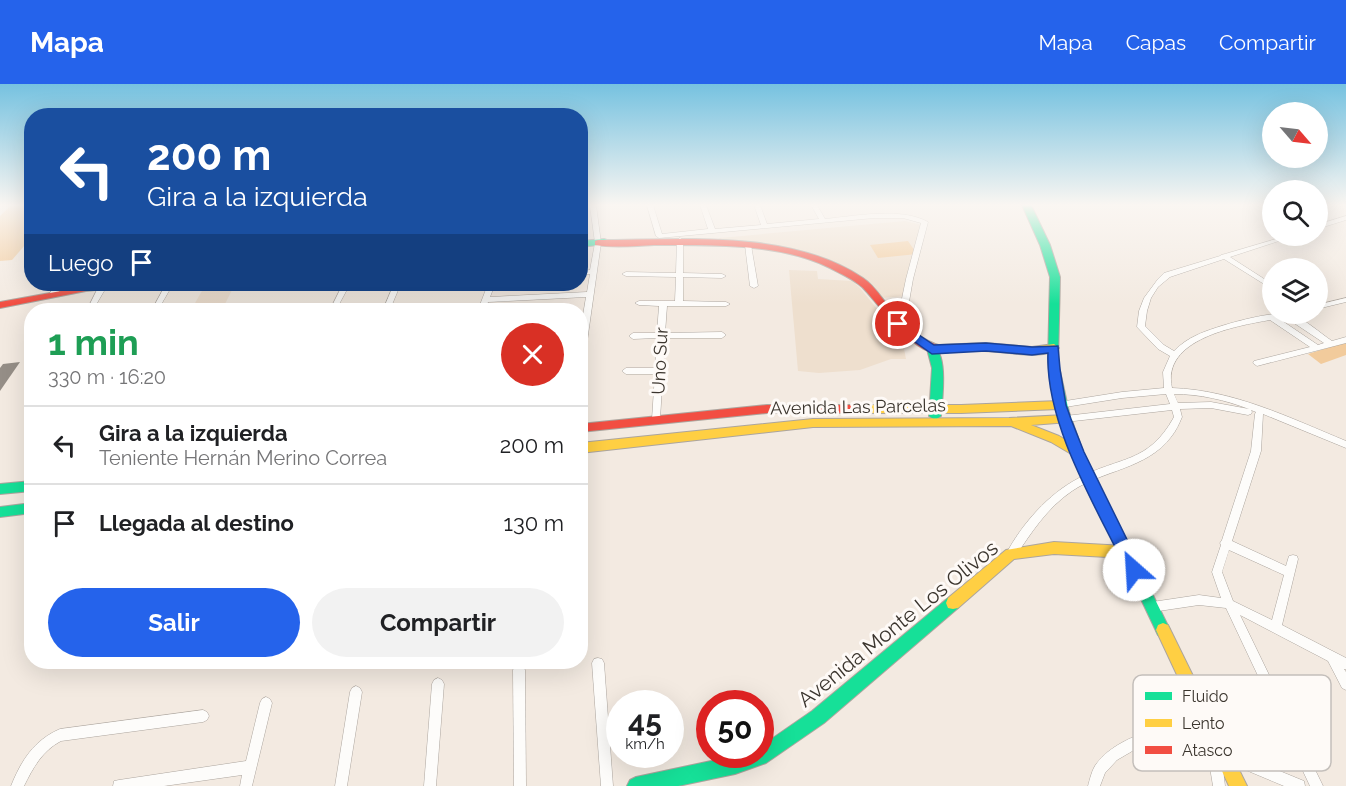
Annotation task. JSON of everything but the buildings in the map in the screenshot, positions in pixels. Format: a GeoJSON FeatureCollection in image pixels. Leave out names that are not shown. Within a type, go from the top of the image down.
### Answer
{"type":"FeatureCollection","features":[{"type":"Feature","properties":{"kind":"main road"},"geometry":{"type":"LineString","coordinates":[[598,243],[644,238]]}},
{"type":"Feature","properties":{"kind":"main road"},"geometry":{"type":"LineString","coordinates":[[665,238],[700,245],[748,245],[783,249],[852,275],[868,287],[883,309],[898,324],[932,350],[938,368],[935,422]]}},
{"type":"Feature","properties":{"kind":"main road"},"geometry":{"type":"LineString","coordinates":[[1041,238],[1047,251],[1056,286],[1053,369],[1059,405],[1077,452],[1090,475],[1183,675]]}},
{"type":"Feature","properties":{"kind":"main road"},"geometry":{"type":"LineString","coordinates":[[588,244],[680,242]]}},
{"type":"Feature","properties":{"kind":"main road"},"geometry":{"type":"LineString","coordinates":[[0,305],[50,291]]}},
{"type":"Feature","properties":{"kind":"main road"},"geometry":{"type":"LineString","coordinates":[[932,350],[986,347],[1032,351],[1054,348]]}},
{"type":"Feature","properties":{"kind":"main road","name":"Avenida Las Parcelas"},"geometry":{"type":"LineString","coordinates":[[588,427],[767,408],[935,409],[1059,405]]}},
{"type":"Feature","properties":{"kind":"main road","name":"Avenida Las Parcelas"},"geometry":{"type":"LineString","coordinates":[[588,447],[787,424],[1009,422],[1065,419]]}},
{"type":"Feature","properties":{"kind":"main road"},"geometry":{"type":"LineString","coordinates":[[1009,422],[1033,429],[1077,452]]}},
{"type":"Feature","properties":{"kind":"main road"},"geometry":{"type":"LineString","coordinates":[[0,489],[24,487]]}},
{"type":"Feature","properties":{"kind":"main road"},"geometry":{"type":"LineString","coordinates":[[0,512],[24,509]]}},
{"type":"Feature","properties":{"kind":"main road","name":"Avenida Monte Los Olivos"},"geometry":{"type":"LineString","coordinates":[[636,786],[735,766],[760,757],[818,717],[1011,554],[1037,548],[1071,547],[1125,552]]}},
{"type":"Feature","properties":{"kind":"main road"},"geometry":{"type":"LineString","coordinates":[[1229,771],[1238,786]]}},
{"type":"Feature","properties":{"kind":"street"},"geometry":{"type":"LineString","coordinates":[[588,303],[597,238]]}},
{"type":"Feature","properties":{"kind":"street"},"geometry":{"type":"LineString","coordinates":[[898,324],[902,317],[911,272],[922,238]]}},
{"type":"Feature","properties":{"kind":"street"},"geometry":{"type":"LineString","coordinates":[[679,304],[680,242]]}},
{"type":"Feature","properties":{"kind":"street"},"geometry":{"type":"LineString","coordinates":[[748,245],[754,286]]}},
{"type":"Feature","properties":{"kind":"street"},"geometry":{"type":"LineString","coordinates":[[1175,355],[1161,347],[1141,327],[1146,298],[1154,285],[1167,275],[1262,245]]}},
{"type":"Feature","properties":{"kind":"street"},"geometry":{"type":"LineString","coordinates":[[1223,256],[1262,281]]}},
{"type":"Feature","properties":{"kind":"street"},"geometry":{"type":"LineString","coordinates":[[588,272],[594,272]]}},
{"type":"Feature","properties":{"kind":"street"},"geometry":{"type":"LineString","coordinates":[[626,274],[722,276]]}},
{"type":"Feature","properties":{"kind":"street"},"geometry":{"type":"LineString","coordinates":[[485,303],[489,291]]}},
{"type":"Feature","properties":{"kind":"street"},"geometry":{"type":"LineString","coordinates":[[486,300],[590,294]]}},
{"type":"Feature","properties":{"kind":"street"},"geometry":{"type":"LineString","coordinates":[[1328,304],[1346,300]]}},
{"type":"Feature","properties":{"kind":"street"},"geometry":{"type":"LineString","coordinates":[[639,303],[726,304]]}},
{"type":"Feature","properties":{"kind":"street","name":"Uno Sur"},"geometry":{"type":"LineString","coordinates":[[656,419],[663,303]]}},
{"type":"Feature","properties":{"kind":"street"},"geometry":{"type":"LineString","coordinates":[[1011,554],[1040,516],[1067,488],[1090,475],[1141,458],[1168,438],[1178,417],[1168,391],[1167,373],[1175,355],[1188,343],[1206,333],[1262,319]]}},
{"type":"Feature","properties":{"kind":"street"},"geometry":{"type":"LineString","coordinates":[[1281,324],[1316,348]]}},
{"type":"Feature","properties":{"kind":"street"},"geometry":{"type":"LineString","coordinates":[[1302,324],[1330,343]]}},
{"type":"Feature","properties":{"kind":"street"},"geometry":{"type":"LineString","coordinates":[[633,336],[722,335]]}},
{"type":"Feature","properties":{"kind":"street"},"geometry":{"type":"LineString","coordinates":[[1257,363],[1346,340]]}},
{"type":"Feature","properties":{"kind":"street"},"geometry":{"type":"LineString","coordinates":[[626,371],[659,371]]}},
{"type":"Feature","properties":{"kind":"street"},"geometry":{"type":"LineString","coordinates":[[1059,405],[1168,391],[1209,394],[1277,417],[1346,446]]}},
{"type":"Feature","properties":{"kind":"street"},"geometry":{"type":"LineString","coordinates":[[1065,419],[1175,405],[1211,405],[1277,417]]}},
{"type":"Feature","properties":{"kind":"street"},"geometry":{"type":"LineString","coordinates":[[1259,414],[1256,451],[1217,572],[1229,603],[1264,675]]}},
{"type":"Feature","properties":{"kind":"street"},"geometry":{"type":"LineString","coordinates":[[1225,543],[1288,572]]}},
{"type":"Feature","properties":{"kind":"street"},"geometry":{"type":"LineString","coordinates":[[1276,626],[1293,559]]}},
{"type":"Feature","properties":{"kind":"street"},"geometry":{"type":"LineString","coordinates":[[1152,607],[1200,600],[1229,603],[1346,664]]}},
{"type":"Feature","properties":{"kind":"street"},"geometry":{"type":"LineString","coordinates":[[1332,656],[1346,684]]}},
{"type":"Feature","properties":{"kind":"street"},"geometry":{"type":"LineString","coordinates":[[598,663],[607,786]]}},
{"type":"Feature","properties":{"kind":"street"},"geometry":{"type":"LineString","coordinates":[[519,670],[520,786]]}},
{"type":"Feature","properties":{"kind":"street"},"geometry":{"type":"LineString","coordinates":[[430,786],[438,684]]}},
{"type":"Feature","properties":{"kind":"street"},"geometry":{"type":"LineString","coordinates":[[341,786],[356,692]]}},
{"type":"Feature","properties":{"kind":"street"},"geometry":{"type":"LineString","coordinates":[[246,786],[266,703]]}},
{"type":"Feature","properties":{"kind":"street"},"geometry":{"type":"LineString","coordinates":[[17,786],[31,757],[46,742],[60,735],[203,716]]}},
{"type":"Feature","properties":{"kind":"street"},"geometry":{"type":"LineString","coordinates":[[1094,786],[1100,769],[1113,756],[1133,744]]}},
{"type":"Feature","properties":{"kind":"street"},"geometry":{"type":"LineString","coordinates":[[119,786],[251,767]]}},
{"type":"Feature","properties":{"kind":"street"},"geometry":{"type":"LineString","coordinates":[[1219,771],[1219,786]]}},
{"type":"Feature","properties":{"kind":"street"},"geometry":{"type":"LineString","coordinates":[[1264,771],[1299,786]]}},
{"type":"Feature","properties":{"kind":"street"},"geometry":{"type":"LineString","coordinates":[[1310,771],[1317,786]]}},
{"type":"Feature","properties":{"kind":"shaded area"},"geometry":{"type":"Polygon","coordinates":[[[0,238],[24,238],[24,246],[12,260],[0,261],[0,238]]]}},
{"type":"Feature","properties":{"kind":"shaded area"},"geometry":{"type":"Polygon","coordinates":[[[719,238],[919,238],[907,296],[881,298],[863,279],[791,249],[768,244],[720,243],[719,238]]]}},
{"type":"Feature","properties":{"kind":"shaded area"},"geometry":{"type":"Polygon","coordinates":[[[908,241],[917,254],[878,258],[870,245],[908,241]]]}},
{"type":"Feature","properties":{"kind":"shaded area"},"geometry":{"type":"Polygon","coordinates":[[[789,270],[817,271],[818,279],[852,281],[887,321],[901,333],[906,359],[891,359],[860,370],[819,373],[798,371],[789,270]]]}},
{"type":"Feature","properties":{"kind":"shaded area"},"geometry":{"type":"Polygon","coordinates":[[[202,291],[232,291],[226,303],[195,303],[202,291]]]}},
{"type":"Feature","properties":{"kind":"shaded area"},"geometry":{"type":"Polygon","coordinates":[[[1346,342],[1346,355],[1321,364],[1308,354],[1346,342]]]}},
{"type":"Feature","properties":{"kind":"traffic: fast"},"geometry":{"type":"LineString","coordinates":[[1042,238],[1055,277],[1053,362],[1063,412],[1077,452],[1163,630]]}},
{"type":"Feature","properties":{"kind":"traffic: fast"},"geometry":{"type":"LineString","coordinates":[[588,243],[604,242]]}},
{"type":"Feature","properties":{"kind":"traffic: fast"},"geometry":{"type":"LineString","coordinates":[[932,349],[938,368],[935,416]]}},
{"type":"Feature","properties":{"kind":"traffic: fast"},"geometry":{"type":"LineString","coordinates":[[0,489],[24,487]]}},
{"type":"Feature","properties":{"kind":"traffic: fast"},"geometry":{"type":"LineString","coordinates":[[0,512],[24,509]]}},
{"type":"Feature","properties":{"kind":"traffic: fast"},"geometry":{"type":"LineString","coordinates":[[636,786],[735,766],[760,757],[818,717],[953,603]]}},
{"type":"Feature","properties":{"kind":"traffic: slow"},"geometry":{"type":"LineString","coordinates":[[938,349],[985,347],[1032,351],[1054,348]]}},
{"type":"Feature","properties":{"kind":"traffic: slow"},"geometry":{"type":"LineString","coordinates":[[863,409],[961,409],[1059,405]]}},
{"type":"Feature","properties":{"kind":"traffic: slow"},"geometry":{"type":"LineString","coordinates":[[588,447],[813,423],[1009,422],[1065,419]]}},
{"type":"Feature","properties":{"kind":"traffic: slow"},"geometry":{"type":"LineString","coordinates":[[1016,424],[1055,439],[1077,452]]}},
{"type":"Feature","properties":{"kind":"traffic: slow"},"geometry":{"type":"LineString","coordinates":[[953,603],[1011,554],[1054,548],[1125,552]]}},
{"type":"Feature","properties":{"kind":"traffic: slow"},"geometry":{"type":"LineString","coordinates":[[1163,630],[1185,675]]}},
{"type":"Feature","properties":{"kind":"traffic: slow"},"geometry":{"type":"LineString","coordinates":[[1231,771],[1238,786]]}},
{"type":"Feature","properties":{"kind":"traffic: jam"},"geometry":{"type":"LineString","coordinates":[[598,243],[698,242],[767,247],[800,254],[831,265],[859,280],[899,324],[932,349],[938,349]]}},
{"type":"Feature","properties":{"kind":"traffic: jam"},"geometry":{"type":"LineString","coordinates":[[0,305],[71,291]]}},
{"type":"Feature","properties":{"kind":"traffic: jam"},"geometry":{"type":"LineString","coordinates":[[588,427],[767,409],[863,409]]}},
{"type":"Feature","properties":{"kind":"route"},"geometry":{"type":"LineString","coordinates":[[898,324],[932,350],[986,347],[1032,351],[1054,348],[1053,369],[1059,405],[1077,452],[1134,570]]}}]}
